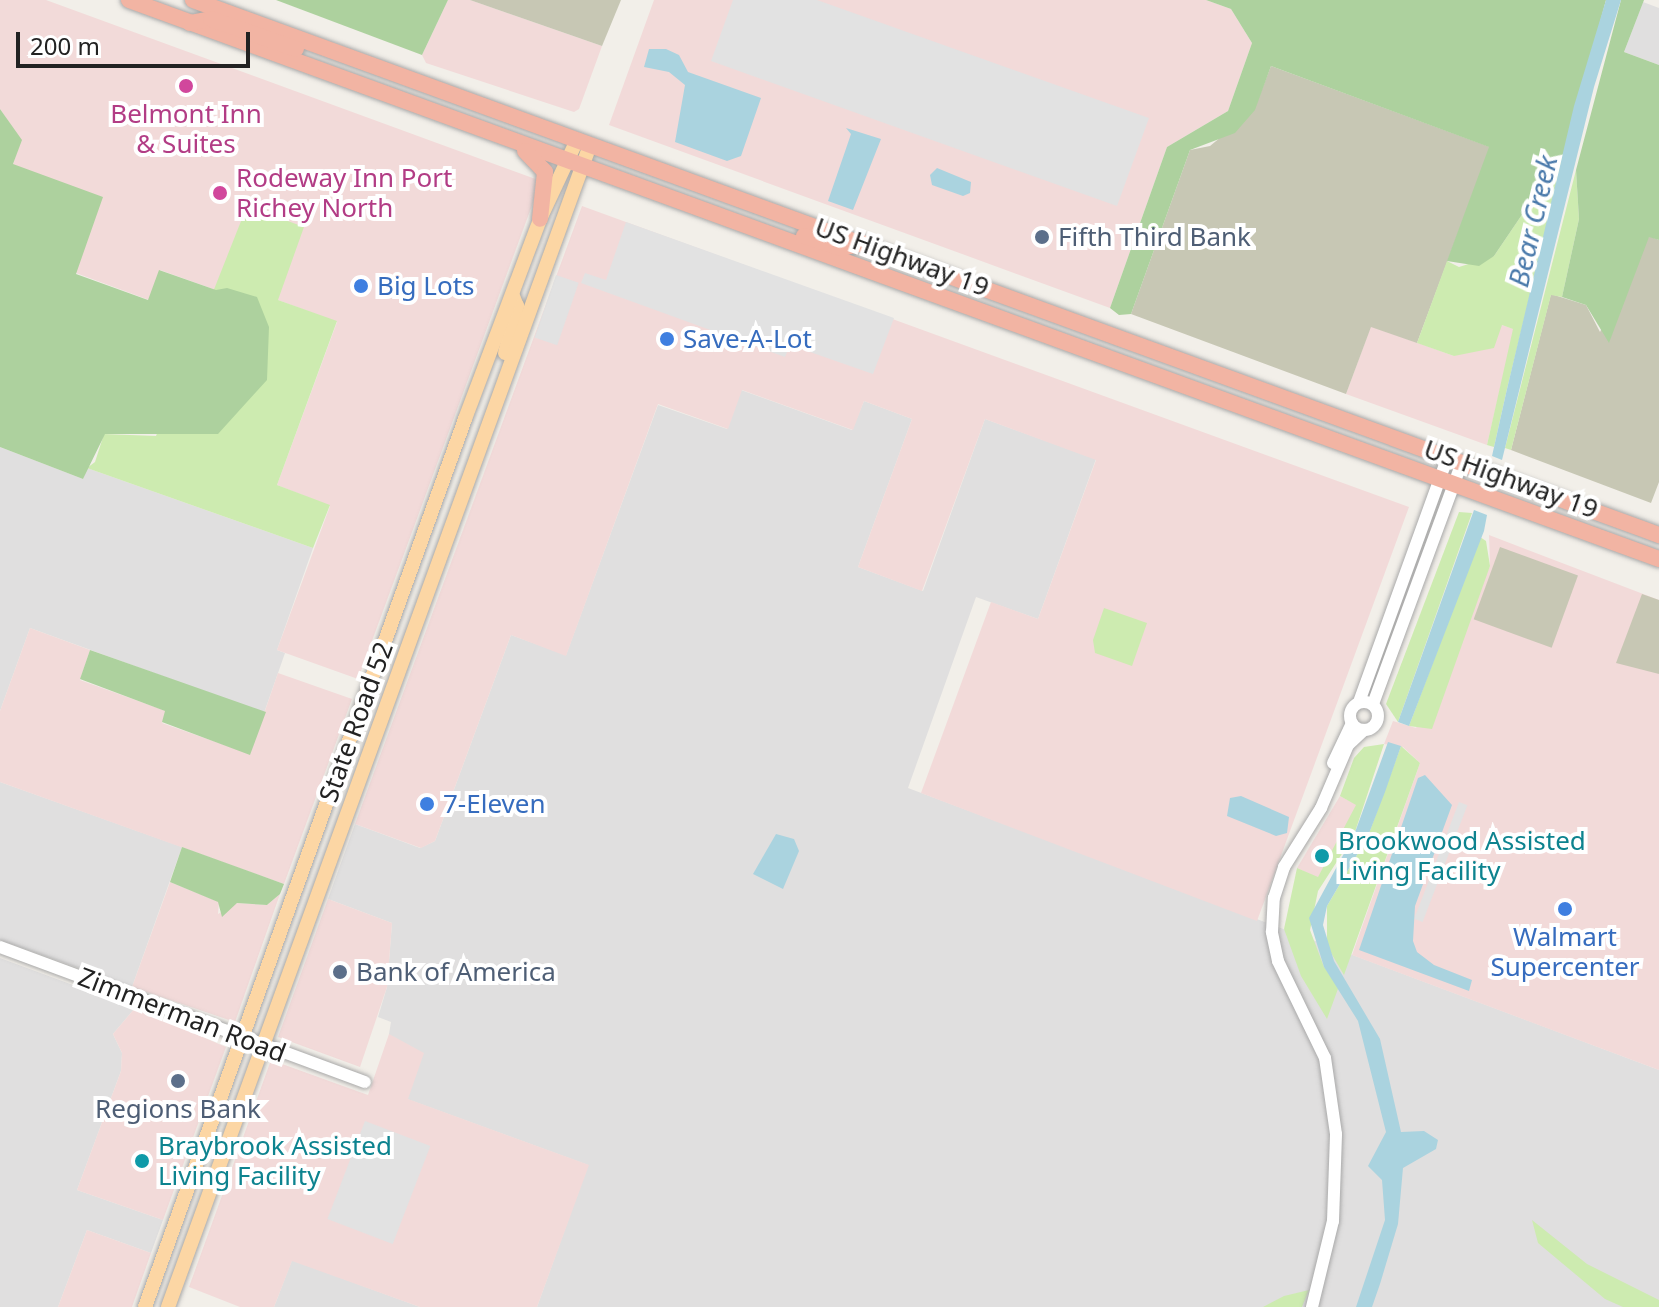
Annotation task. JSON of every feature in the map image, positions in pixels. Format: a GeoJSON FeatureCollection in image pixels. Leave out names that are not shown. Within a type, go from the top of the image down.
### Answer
{"type":"FeatureCollection","features":[{"type":"Feature","properties":{"kind":"highway","name":"US Highway 19"},"geometry":{"type":"LineString","coordinates":[[129,0],[1659,559]]}},
{"type":"Feature","properties":{"kind":"highway","name":"US Highway 19"},"geometry":{"type":"LineString","coordinates":[[193,0],[1659,535]]}},
{"type":"Feature","properties":{"kind":"highway"},"geometry":{"type":"LineString","coordinates":[[190,23],[211,19],[306,53],[333,51]]}},
{"type":"Feature","properties":{"kind":"highway"},"geometry":{"type":"LineString","coordinates":[[507,138],[545,172],[540,219]]}},
{"type":"Feature","properties":{"kind":"highway"},"geometry":{"type":"LineString","coordinates":[[767,234],[788,232],[842,248],[862,243]]}},
{"type":"Feature","properties":{"kind":"highway"},"geometry":{"type":"LineString","coordinates":[[846,262],[867,257],[933,280],[985,288]]}},
{"type":"Feature","properties":{"kind":"highway"},"geometry":{"type":"LineString","coordinates":[[1074,344],[1093,340],[1229,389],[1260,389]]}},
{"type":"Feature","properties":{"kind":"highway"},"geometry":{"type":"LineString","coordinates":[[1640,552],[1659,548]]}},
{"type":"Feature","properties":{"kind":"main road","name":"State Road 52"},"geometry":{"type":"LineString","coordinates":[[145,1307],[540,219],[584,142]]}},
{"type":"Feature","properties":{"kind":"main road","name":"State Road 52"},"geometry":{"type":"LineString","coordinates":[[168,1307],[498,396],[574,163]]}},
{"type":"Feature","properties":{"kind":"main road"},"geometry":{"type":"LineString","coordinates":[[498,396],[498,375],[517,306],[512,295]]}},
{"type":"Feature","properties":{"kind":"street"},"geometry":{"type":"LineString","coordinates":[[1312,1307],[1333,1221],[1332,1094],[1325,1058],[1278,961],[1272,932],[1284,867],[1321,808],[1348,745],[1378,720],[1373,704],[1455,459]]}},
{"type":"Feature","properties":{"kind":"street"},"geometry":{"type":"LineString","coordinates":[[1321,808],[1338,748],[1352,723],[1351,710],[1359,702],[1447,481]]}},
{"type":"Feature","properties":{"kind":"street"},"geometry":{"type":"LineString","coordinates":[[1359,702],[1373,704]]}},
{"type":"Feature","properties":{"kind":"street"},"geometry":{"type":"LineString","coordinates":[[1352,723],[1364,730]]}},
{"type":"Feature","properties":{"kind":"street","name":"Zimmerman Road"},"geometry":{"type":"LineString","coordinates":[[0,947],[365,1082]]}},
{"type":"Feature","properties":{"kind":"shaded area"},"geometry":{"type":"Polygon","coordinates":[[[0,0],[46,0],[541,181],[358,679],[277,650],[330,506],[277,485],[337,322],[278,300],[247,207],[216,290],[160,270],[149,300],[76,273],[13,164],[21,140],[0,109],[0,0]]]}},
{"type":"Feature","properties":{"kind":"shaded area"},"geometry":{"type":"Polygon","coordinates":[[[448,0],[470,0],[602,46],[579,109],[574,112],[426,63],[422,55],[448,0]]]}},
{"type":"Feature","properties":{"kind":"shaded area"},"geometry":{"type":"Polygon","coordinates":[[[470,0],[621,0],[602,46],[470,0]]]}},
{"type":"Feature","properties":{"kind":"shaded area"},"geometry":{"type":"Polygon","coordinates":[[[654,0],[1206,0],[1231,9],[1252,43],[1228,111],[1167,147],[1110,308],[609,125],[654,0]]]}},
{"type":"Feature","properties":{"kind":"shaded area"},"geometry":{"type":"Polygon","coordinates":[[[733,0],[817,0],[1149,118],[1117,206],[711,61],[733,0]]]}},
{"type":"Feature","properties":{"kind":"shaded area"},"geometry":{"type":"Polygon","coordinates":[[[1643,2],[1659,8],[1659,65],[1624,52],[1643,2]]]}},
{"type":"Feature","properties":{"kind":"shaded area"},"geometry":{"type":"Polygon","coordinates":[[[1271,66],[1490,147],[1417,343],[1371,327],[1346,394],[1131,314],[1190,150],[1210,146],[1254,110],[1271,66]]]}},
{"type":"Feature","properties":{"kind":"shaded area"},"geometry":{"type":"Polygon","coordinates":[[[582,206],[1409,507],[1257,921],[921,793],[991,602],[1038,619],[1096,460],[985,419],[922,591],[858,567],[912,419],[864,401],[853,430],[742,390],[728,429],[658,404],[566,656],[511,635],[435,841],[421,848],[355,824],[582,206]]]}},
{"type":"Feature","properties":{"kind":"shaded area"},"geometry":{"type":"Polygon","coordinates":[[[626,222],[894,318],[873,374],[790,345],[785,357],[581,283],[585,273],[606,280],[626,222]]]}},
{"type":"Feature","properties":{"kind":"shaded area"},"geometry":{"type":"Polygon","coordinates":[[[1649,236],[1659,240],[1659,482],[1651,503],[1511,450],[1551,294],[1586,305],[1600,332],[1649,236]]]}},
{"type":"Feature","properties":{"kind":"shaded area"},"geometry":{"type":"Polygon","coordinates":[[[556,275],[579,283],[557,345],[535,337],[556,275]]]}},
{"type":"Feature","properties":{"kind":"shaded area"},"geometry":{"type":"Polygon","coordinates":[[[1502,325],[1514,329],[1487,445],[1346,394],[1371,326],[1454,356],[1502,325]]]}},
{"type":"Feature","properties":{"kind":"shaded area"},"geometry":{"type":"Polygon","coordinates":[[[741,390],[852,430],[864,401],[912,419],[858,567],[923,591],[985,419],[1096,459],[1038,619],[976,597],[908,788],[1659,1070],[1659,1307],[537,1307],[588,1165],[407,1099],[389,1034],[391,1022],[378,1017],[387,987],[392,923],[328,899],[355,824],[420,848],[435,841],[511,635],[566,655],[658,405],[727,429],[741,390]]]}},
{"type":"Feature","properties":{"kind":"shaded area"},"geometry":{"type":"Polygon","coordinates":[[[0,447],[83,479],[87,468],[313,548],[277,650],[285,653],[264,713],[30,628],[0,711],[0,447]]]}},
{"type":"Feature","properties":{"kind":"shaded area"},"geometry":{"type":"Polygon","coordinates":[[[1489,535],[1659,600],[1659,1070],[1352,955],[1420,763],[1403,747],[1384,744],[1393,721],[1416,728],[1490,566],[1489,535]]]}},
{"type":"Feature","properties":{"kind":"shaded area"},"geometry":{"type":"Polygon","coordinates":[[[1500,547],[1578,575],[1552,648],[1474,619],[1500,547]]]}},
{"type":"Feature","properties":{"kind":"shaded area"},"geometry":{"type":"Polygon","coordinates":[[[1642,594],[1659,600],[1659,674],[1616,663],[1642,594]]]}},
{"type":"Feature","properties":{"kind":"shaded area"},"geometry":{"type":"Polygon","coordinates":[[[30,628],[90,650],[80,680],[166,711],[162,723],[250,754],[278,673],[352,699],[284,884],[0,782],[0,711],[30,628]]]}},
{"type":"Feature","properties":{"kind":"shaded area"},"geometry":{"type":"Polygon","coordinates":[[[0,782],[182,847],[132,987],[0,940],[0,782]]]}},
{"type":"Feature","properties":{"kind":"shaded area"},"geometry":{"type":"Polygon","coordinates":[[[1340,796],[1357,805],[1318,878],[1297,868],[1340,796]]]}},
{"type":"Feature","properties":{"kind":"shaded area"},"geometry":{"type":"Polygon","coordinates":[[[1459,802],[1467,805],[1423,922],[1414,919],[1459,802]]]}},
{"type":"Feature","properties":{"kind":"shaded area"},"geometry":{"type":"Polygon","coordinates":[[[170,882],[219,902],[218,914],[237,903],[267,905],[280,894],[235,1022],[132,987],[170,882]]]}},
{"type":"Feature","properties":{"kind":"shaded area"},"geometry":{"type":"Polygon","coordinates":[[[328,899],[392,923],[387,987],[360,1067],[278,1037],[328,899]]]}},
{"type":"Feature","properties":{"kind":"shaded area"},"geometry":{"type":"Polygon","coordinates":[[[0,958],[135,1008],[113,1034],[122,1053],[121,1071],[77,1190],[163,1220],[151,1253],[87,1230],[58,1307],[0,1307],[0,958]]]}},
{"type":"Feature","properties":{"kind":"shaded area"},"geometry":{"type":"Polygon","coordinates":[[[135,1008],[226,1047],[163,1220],[77,1190],[121,1071],[122,1053],[113,1034],[135,1008]]]}},
{"type":"Feature","properties":{"kind":"shaded area"},"geometry":{"type":"Polygon","coordinates":[[[389,1034],[424,1053],[408,1099],[589,1165],[537,1307],[420,1307],[292,1261],[274,1307],[240,1307],[189,1287],[271,1060],[368,1095],[389,1034]]]}},
{"type":"Feature","properties":{"kind":"shaded area"},"geometry":{"type":"Polygon","coordinates":[[[365,1121],[430,1146],[393,1244],[327,1219],[365,1121]]]}},
{"type":"Feature","properties":{"kind":"shaded area"},"geometry":{"type":"Polygon","coordinates":[[[87,1230],[151,1253],[132,1307],[58,1307],[87,1230]]]}},
{"type":"Feature","properties":{"kind":"shaded area"},"geometry":{"type":"Polygon","coordinates":[[[292,1260],[420,1307],[274,1307],[292,1260]]]}},
{"type":"Feature","properties":{"kind":"green space"},"geometry":{"type":"Polygon","coordinates":[[[276,0],[448,0],[422,55],[276,0]]]}},
{"type":"Feature","properties":{"kind":"green space"},"geometry":{"type":"Polygon","coordinates":[[[1206,0],[1606,0],[1565,151],[1494,256],[1479,266],[1447,261],[1489,147],[1271,66],[1255,110],[1235,133],[1190,150],[1131,314],[1119,315],[1110,308],[1167,147],[1228,111],[1252,43],[1231,9],[1206,0]]]}},
{"type":"Feature","properties":{"kind":"green space"},"geometry":{"type":"Polygon","coordinates":[[[1621,0],[1644,0],[1624,52],[1659,65],[1659,240],[1649,237],[1609,343],[1586,305],[1562,297],[1579,219],[1576,170],[1621,0]]]}},
{"type":"Feature","properties":{"kind":"green space"},"geometry":{"type":"Polygon","coordinates":[[[0,109],[22,140],[13,164],[103,197],[76,274],[148,300],[159,270],[216,290],[227,288],[257,297],[269,327],[267,380],[218,434],[105,434],[83,479],[0,447],[0,109]]]}},
{"type":"Feature","properties":{"kind":"green space"},"geometry":{"type":"Polygon","coordinates":[[[1565,151],[1494,447],[1487,445],[1513,329],[1502,325],[1494,348],[1454,356],[1417,343],[1447,261],[1459,267],[1494,256],[1565,151]]]}},
{"type":"Feature","properties":{"kind":"green space"},"geometry":{"type":"Polygon","coordinates":[[[1576,170],[1579,219],[1562,297],[1551,295],[1511,450],[1505,448],[1576,170]]]}},
{"type":"Feature","properties":{"kind":"green space"},"geometry":{"type":"Polygon","coordinates":[[[247,206],[304,227],[278,300],[337,321],[277,485],[330,505],[313,548],[87,468],[95,462],[104,434],[156,436],[247,206]]]}},
{"type":"Feature","properties":{"kind":"green space"},"geometry":{"type":"Polygon","coordinates":[[[1459,512],[1472,513],[1398,722],[1386,704],[1459,512]]]}},
{"type":"Feature","properties":{"kind":"green space"},"geometry":{"type":"Polygon","coordinates":[[[1480,537],[1486,541],[1490,566],[1432,729],[1409,726],[1480,537]]]}},
{"type":"Feature","properties":{"kind":"green space"},"geometry":{"type":"Polygon","coordinates":[[[1104,608],[1147,623],[1132,666],[1095,653],[1093,640],[1104,608]]]}},
{"type":"Feature","properties":{"kind":"green space"},"geometry":{"type":"Polygon","coordinates":[[[90,650],[266,712],[250,755],[162,722],[165,711],[80,679],[90,650]]]}},
{"type":"Feature","properties":{"kind":"green space"},"geometry":{"type":"Polygon","coordinates":[[[1384,744],[1354,835],[1318,891],[1310,930],[1324,967],[1339,986],[1327,1019],[1301,976],[1284,929],[1297,868],[1318,877],[1356,805],[1340,796],[1354,758],[1364,747],[1384,744]]]}},
{"type":"Feature","properties":{"kind":"green space"},"geometry":{"type":"Polygon","coordinates":[[[1401,746],[1420,763],[1344,975],[1327,946],[1327,906],[1368,836],[1401,746]]]}},
{"type":"Feature","properties":{"kind":"green space"},"geometry":{"type":"Polygon","coordinates":[[[182,847],[284,884],[280,894],[267,905],[237,903],[222,917],[218,902],[170,882],[182,847]]]}},
{"type":"Feature","properties":{"kind":"green space"},"geometry":{"type":"Polygon","coordinates":[[[1532,1220],[1587,1264],[1659,1300],[1659,1307],[1623,1307],[1605,1299],[1538,1243],[1532,1220]]]}},
{"type":"Feature","properties":{"kind":"green space"},"geometry":{"type":"Polygon","coordinates":[[[1309,1290],[1302,1307],[1263,1307],[1284,1296],[1309,1290]]]}},
{"type":"Feature","properties":{"kind":"water"},"geometry":{"type":"Polygon","coordinates":[[[1606,0],[1621,0],[1594,87],[1502,460],[1492,456],[1507,389],[1574,106],[1606,0]]]}},
{"type":"Feature","properties":{"kind":"water"},"geometry":{"type":"Polygon","coordinates":[[[649,49],[666,49],[679,55],[688,72],[761,98],[741,156],[727,161],[675,142],[685,85],[669,72],[644,67],[649,49]]]}},
{"type":"Feature","properties":{"kind":"water"},"geometry":{"type":"Polygon","coordinates":[[[846,128],[881,139],[853,210],[828,201],[851,134],[846,128]]]}},
{"type":"Feature","properties":{"kind":"water"},"geometry":{"type":"Polygon","coordinates":[[[937,168],[971,182],[970,193],[963,196],[932,185],[930,175],[937,168]]]}},
{"type":"Feature","properties":{"kind":"water"},"geometry":{"type":"Polygon","coordinates":[[[1474,510],[1487,515],[1484,531],[1409,726],[1398,722],[1474,510]]]}},
{"type":"Feature","properties":{"kind":"water"},"geometry":{"type":"Polygon","coordinates":[[[1388,742],[1401,746],[1385,792],[1368,836],[1327,906],[1323,925],[1334,961],[1380,1039],[1401,1132],[1424,1131],[1438,1140],[1436,1149],[1403,1168],[1398,1224],[1380,1284],[1372,1307],[1356,1307],[1385,1220],[1382,1180],[1368,1166],[1386,1132],[1358,1021],[1324,967],[1309,918],[1354,835],[1388,742]]]}},
{"type":"Feature","properties":{"kind":"water"},"geometry":{"type":"Polygon","coordinates":[[[1425,775],[1452,805],[1415,906],[1413,941],[1417,952],[1434,965],[1472,980],[1469,991],[1359,950],[1418,778],[1425,775]]]}},
{"type":"Feature","properties":{"kind":"water"},"geometry":{"type":"Polygon","coordinates":[[[1241,796],[1289,817],[1287,833],[1276,836],[1227,816],[1230,798],[1241,796]]]}},
{"type":"Feature","properties":{"kind":"water"},"geometry":{"type":"Polygon","coordinates":[[[776,834],[794,839],[799,851],[783,889],[753,874],[776,834]]]}},
{"type":"Feature","properties":{"kind":"place","name":"Belmont Inn & Suites"},"geometry":{"type":"Point","coordinates":[186,86]}},
{"type":"Feature","properties":{"kind":"place","name":"Rodeway Inn Port Richey North"},"geometry":{"type":"Point","coordinates":[220,193]}},
{"type":"Feature","properties":{"kind":"place","name":"Fifth Third Bank"},"geometry":{"type":"Point","coordinates":[1042,237]}},
{"type":"Feature","properties":{"kind":"place","name":"Big Lots"},"geometry":{"type":"Point","coordinates":[361,286]}},
{"type":"Feature","properties":{"kind":"place","name":"Save-A-Lot"},"geometry":{"type":"Point","coordinates":[667,339]}},
{"type":"Feature","properties":{"kind":"place","name":"7-Eleven"},"geometry":{"type":"Point","coordinates":[427,804]}},
{"type":"Feature","properties":{"kind":"place","name":"Brookwood Assisted Living Facility"},"geometry":{"type":"Point","coordinates":[1322,856]}},
{"type":"Feature","properties":{"kind":"place","name":"Walmart Supercenter"},"geometry":{"type":"Point","coordinates":[1565,909]}},
{"type":"Feature","properties":{"kind":"place","name":"Bank of America"},"geometry":{"type":"Point","coordinates":[340,972]}},
{"type":"Feature","properties":{"kind":"place","name":"Regions Bank"},"geometry":{"type":"Point","coordinates":[178,1081]}},
{"type":"Feature","properties":{"kind":"place","name":"Braybrook Assisted Living Facility"},"geometry":{"type":"Point","coordinates":[142,1161]}},
{"type":"Feature","properties":{"kind":"water label","name":"Bear Creek"},"geometry":{"type":"Point","coordinates":[1532,221]}}]}
